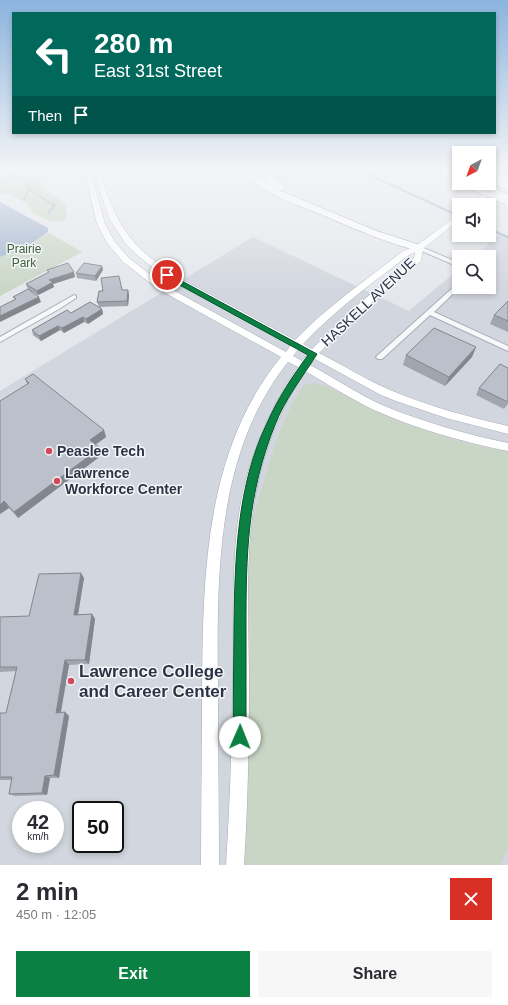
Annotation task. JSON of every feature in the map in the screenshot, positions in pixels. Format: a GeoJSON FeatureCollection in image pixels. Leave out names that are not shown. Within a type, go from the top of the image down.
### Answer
{"type":"FeatureCollection","features":[{"type":"Feature","properties":{"kind":"highway"},"geometry":{"type":"LineString","coordinates":[[319,210],[397,242],[419,248]]}},
{"type":"Feature","properties":{"kind":"highway"},"geometry":{"type":"LineString","coordinates":[[333,210],[402,238],[419,248]]}},
{"type":"Feature","properties":{"kind":"main road"},"geometry":{"type":"LineString","coordinates":[[97,210],[101,224],[112,244],[147,278],[174,295],[286,357],[308,361],[367,384],[402,400],[456,418],[508,430]]}},
{"type":"Feature","properties":{"kind":"main road"},"geometry":{"type":"LineString","coordinates":[[109,210],[112,219],[123,236],[141,255],[167,275],[296,345],[308,361],[355,396],[401,417],[467,438],[508,447]]}},
{"type":"Feature","properties":{"kind":"main road","name":"HASKELL AVENUE"},"geometry":{"type":"LineString","coordinates":[[210,865],[210,603],[212,560],[222,496],[236,448],[255,404],[286,357],[296,345],[326,316],[395,261],[406,253],[419,248],[452,222]]}},
{"type":"Feature","properties":{"kind":"main road","name":"HASKELL AVENUE"},"geometry":{"type":"LineString","coordinates":[[235,865],[239,781],[241,561],[244,517],[257,463],[279,405],[308,361],[339,327],[418,259],[419,248]]}},
{"type":"Feature","properties":{"kind":"street"},"geometry":{"type":"LineString","coordinates":[[419,248],[452,262]]}},
{"type":"Feature","properties":{"kind":"street"},"geometry":{"type":"LineString","coordinates":[[380,357],[452,291]]}},
{"type":"Feature","properties":{"kind":"street"},"geometry":{"type":"LineString","coordinates":[[0,340],[57,308],[74,296]]}},
{"type":"Feature","properties":{"kind":"street"},"geometry":{"type":"LineString","coordinates":[[429,312],[508,349]]}},
{"type":"Feature","properties":{"kind":"shaded area"},"geometry":{"type":"Polygon","coordinates":[[[500,234],[508,238],[508,865],[0,865],[0,391],[253,237],[409,311],[452,275],[452,294],[496,294],[496,250],[481,250],[491,242],[496,242],[496,237],[500,234]]]}},
{"type":"Feature","properties":{"kind":"green space"},"geometry":{"type":"Polygon","coordinates":[[[66,210],[67,215],[65,220],[60,222],[51,221],[38,216],[31,211],[66,210]]]}},
{"type":"Feature","properties":{"kind":"green space","name":"Prairie Park"},"geometry":{"type":"Polygon","coordinates":[[[0,215],[38,238],[49,233],[82,252],[0,296],[0,215]]]}},
{"type":"Feature","properties":{"kind":"green space"},"geometry":{"type":"Polygon","coordinates":[[[314,383],[329,387],[371,409],[409,425],[466,443],[508,452],[508,848],[500,865],[242,865],[244,722],[250,647],[248,576],[252,521],[275,444],[288,412],[300,390],[305,385],[314,383]]]}},
{"type":"Feature","properties":{"kind":"water"},"geometry":{"type":"Polygon","coordinates":[[[0,210],[15,210],[48,228],[48,232],[29,245],[0,257],[0,210]]]}},
{"type":"Feature","properties":{"kind":"building"},"geometry":{"type":"Polygon","coordinates":[[[68,263],[74,272],[49,280],[53,282],[37,291],[26,284],[49,272],[47,270],[68,263]]]}},
{"type":"Feature","properties":{"kind":"building"},"geometry":{"type":"Polygon","coordinates":[[[84,263],[102,266],[95,276],[76,273],[84,263]]]}},
{"type":"Feature","properties":{"kind":"building"},"geometry":{"type":"Polygon","coordinates":[[[119,276],[122,290],[128,290],[127,301],[97,302],[99,291],[103,291],[101,278],[119,276]]]}},
{"type":"Feature","properties":{"kind":"building"},"geometry":{"type":"Polygon","coordinates":[[[28,289],[39,297],[0,316],[0,307],[16,299],[13,297],[28,289]]]}},
{"type":"Feature","properties":{"kind":"building"},"geometry":{"type":"Polygon","coordinates":[[[508,301],[508,321],[494,315],[508,301]]]}},
{"type":"Feature","properties":{"kind":"building"},"geometry":{"type":"Polygon","coordinates":[[[90,302],[102,309],[86,319],[83,317],[62,328],[58,326],[39,336],[32,330],[67,310],[71,313],[90,302]]]}},
{"type":"Feature","properties":{"kind":"building"},"geometry":{"type":"Polygon","coordinates":[[[434,328],[476,347],[449,377],[406,355],[434,328]]]}},
{"type":"Feature","properties":{"kind":"building"},"geometry":{"type":"Polygon","coordinates":[[[500,364],[508,368],[508,402],[479,388],[500,364]]]}},
{"type":"Feature","properties":{"kind":"building","name":"Peaslee Tech"},"geometry":{"type":"Polygon","coordinates":[[[33,374],[104,430],[90,440],[100,448],[14,512],[4,501],[0,505],[0,401],[29,383],[25,379],[33,374]]]}},
{"type":"Feature","properties":{"kind":"building"},"geometry":{"type":"Polygon","coordinates":[[[81,573],[74,615],[92,614],[85,660],[65,660],[56,713],[65,712],[54,775],[45,776],[42,793],[9,794],[12,777],[0,777],[0,713],[6,713],[17,667],[0,667],[0,617],[29,616],[39,574],[81,573]]]}},
{"type":"Feature","properties":{"kind":"waterway"},"geometry":{"type":"LineString","coordinates":[[447,210],[452,213]]}},
{"type":"Feature","properties":{"kind":"waterway"},"geometry":{"type":"LineString","coordinates":[[496,232],[508,237]]}},
{"type":"Feature","properties":{"kind":"place","name":"Peaslee Tech"},"geometry":{"type":"Point","coordinates":[49,451]}},
{"type":"Feature","properties":{"kind":"place","name":"Lawrence Workforce Center"},"geometry":{"type":"Point","coordinates":[57,481]}},
{"type":"Feature","properties":{"kind":"place","name":"Lawrence College and Career Center"},"geometry":{"type":"Point","coordinates":[71,681]}},
{"type":"Feature","properties":{"kind":"route"},"geometry":{"type":"LineString","coordinates":[[167,275],[313,354],[279,405],[262,445],[244,517],[240,610],[240,737]]}}]}
